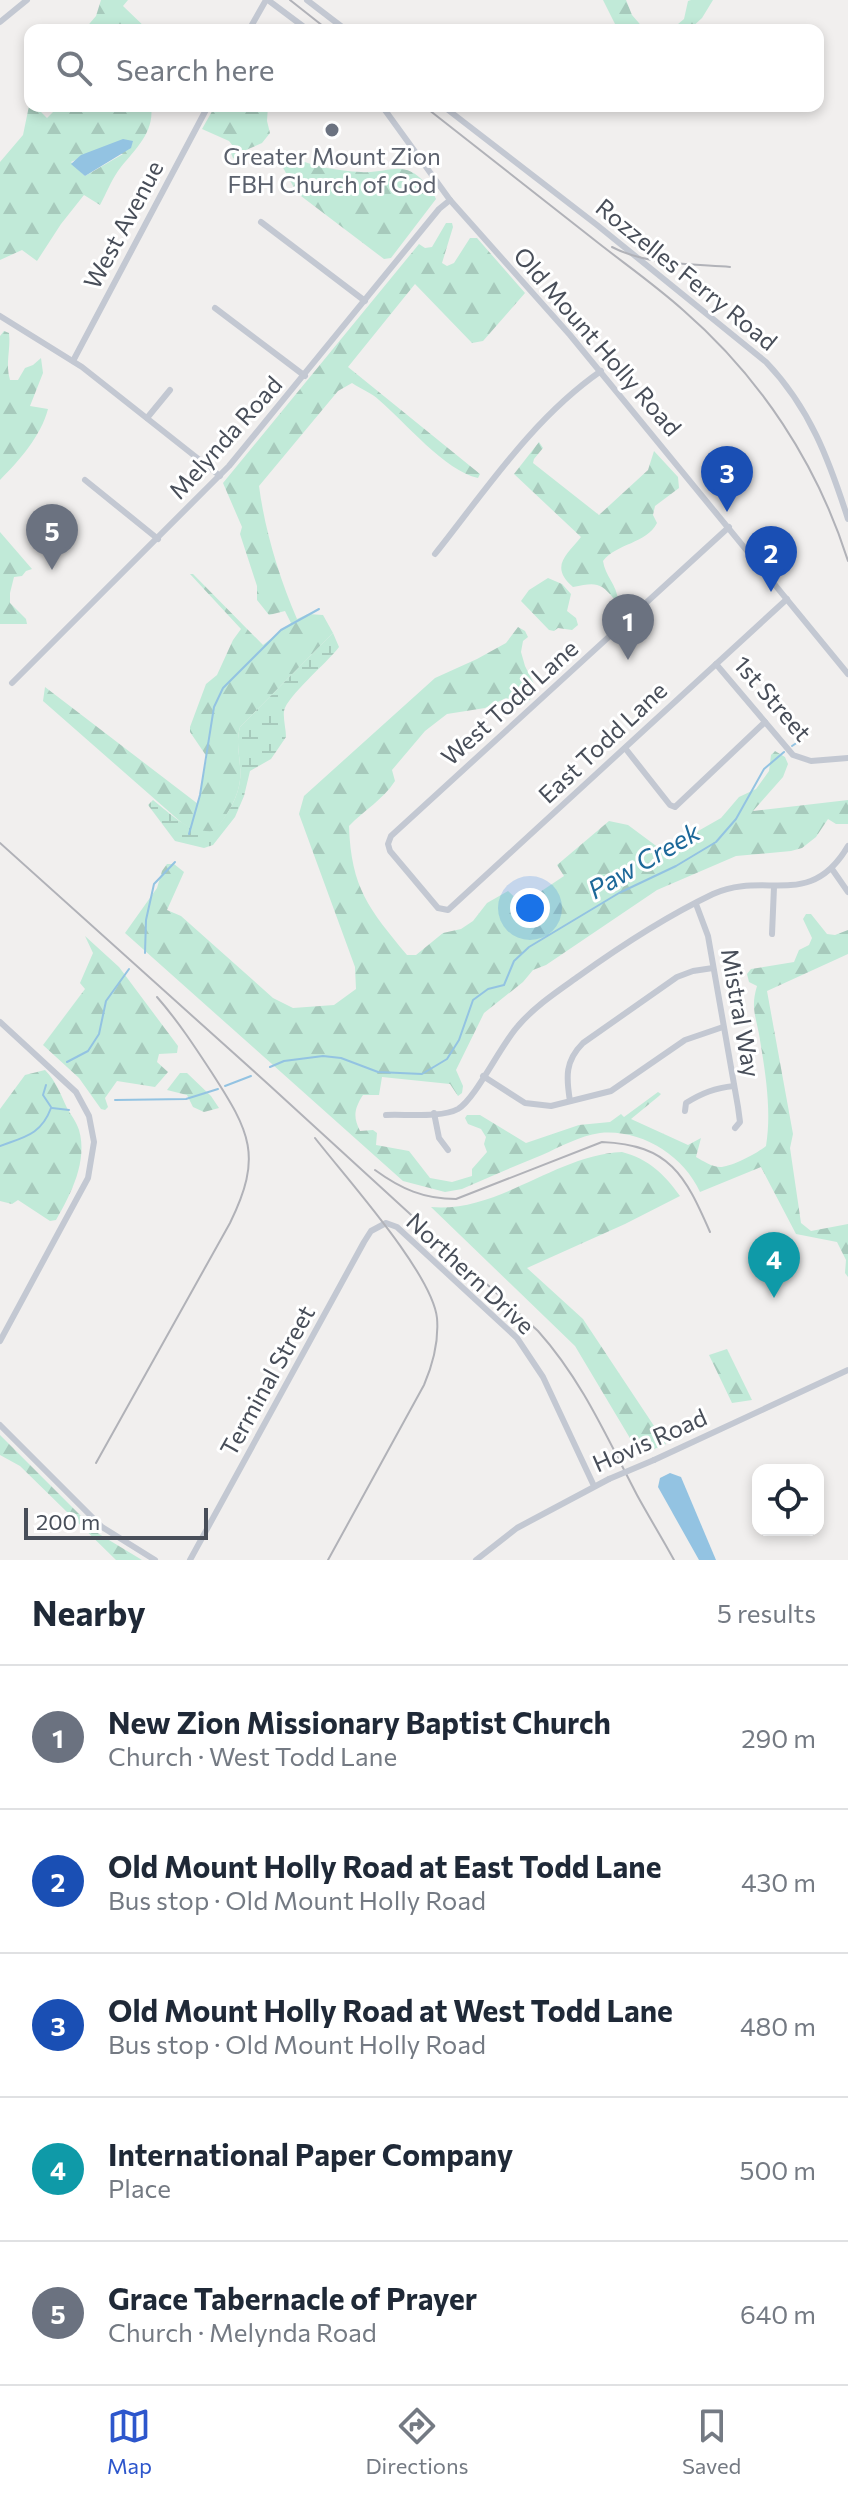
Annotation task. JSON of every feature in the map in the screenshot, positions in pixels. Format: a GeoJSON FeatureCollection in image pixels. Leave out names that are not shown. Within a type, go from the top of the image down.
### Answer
{"type":"FeatureCollection","features":[{"type":"Feature","properties":{"kind":"street"},"geometry":{"type":"LineString","coordinates":[[0,22],[27,0]]}},
{"type":"Feature","properties":{"kind":"street"},"geometry":{"type":"LineString","coordinates":[[253,24],[267,0],[300,24]]}},
{"type":"Feature","properties":{"kind":"street"},"geometry":{"type":"LineString","coordinates":[[307,0],[338,24]]}},
{"type":"Feature","properties":{"kind":"street","name":"West Avenue"},"geometry":{"type":"LineString","coordinates":[[73,361],[205,112]]}},
{"type":"Feature","properties":{"kind":"street","name":"Old Mount Holly Road"},"geometry":{"type":"LineString","coordinates":[[386,112],[450,200],[601,371],[848,674]]}},
{"type":"Feature","properties":{"kind":"street","name":"Rozzelles Ferry Road"},"geometry":{"type":"LineString","coordinates":[[451,112],[766,362],[787,386],[817,433],[848,519]]}},
{"type":"Feature","properties":{"kind":"street","name":"Melynda Road"},"geometry":{"type":"LineString","coordinates":[[12,683],[220,476],[439,209],[450,200]]}},
{"type":"Feature","properties":{"kind":"street"},"geometry":{"type":"LineString","coordinates":[[261,222],[365,301]]}},
{"type":"Feature","properties":{"kind":"street"},"geometry":{"type":"LineString","coordinates":[[215,308],[305,376]]}},
{"type":"Feature","properties":{"kind":"street"},"geometry":{"type":"LineString","coordinates":[[0,316],[73,361],[220,476]]}},
{"type":"Feature","properties":{"kind":"street"},"geometry":{"type":"LineString","coordinates":[[435,554],[547,416],[601,371]]}},
{"type":"Feature","properties":{"kind":"street"},"geometry":{"type":"LineString","coordinates":[[147,418],[170,390]]}},
{"type":"Feature","properties":{"kind":"street"},"geometry":{"type":"LineString","coordinates":[[85,480],[158,539]]}},
{"type":"Feature","properties":{"kind":"street","name":"West Todd Lane"},"geometry":{"type":"LineString","coordinates":[[443,911],[390,851],[388,842],[391,836],[729,527]]}},
{"type":"Feature","properties":{"kind":"street","name":"East Todd Lane"},"geometry":{"type":"LineString","coordinates":[[443,911],[462,898],[787,599]]}},
{"type":"Feature","properties":{"kind":"street","name":"1st Street"},"geometry":{"type":"LineString","coordinates":[[716,664],[789,750],[801,759],[820,762],[848,758]]}},
{"type":"Feature","properties":{"kind":"street"},"geometry":{"type":"LineString","coordinates":[[625,748],[670,805],[675,807],[765,722]]}},
{"type":"Feature","properties":{"kind":"street"},"geometry":{"type":"LineString","coordinates":[[386,1115],[445,1113],[461,1107],[506,1039],[547,999],[626,942],[734,887],[804,884],[832,869],[848,846]]}},
{"type":"Feature","properties":{"kind":"street"},"geometry":{"type":"LineString","coordinates":[[832,869],[848,892]]}},
{"type":"Feature","properties":{"kind":"street"},"geometry":{"type":"LineString","coordinates":[[772,934],[774,887]]}},
{"type":"Feature","properties":{"kind":"street","name":"Mistral Way"},"geometry":{"type":"LineString","coordinates":[[696,904],[708,936],[740,1122],[735,1128]]}},
{"type":"Feature","properties":{"kind":"street"},"geometry":{"type":"LineString","coordinates":[[570,1101],[567,1069],[583,1043],[677,977],[713,968]]}},
{"type":"Feature","properties":{"kind":"street"},"geometry":{"type":"LineString","coordinates":[[0,1022],[76,1092],[89,1116],[94,1142],[92,1168],[84,1188],[0,1341]]}},
{"type":"Feature","properties":{"kind":"street"},"geometry":{"type":"LineString","coordinates":[[483,1076],[525,1103],[551,1106],[611,1091],[685,1040],[723,1027]]}},
{"type":"Feature","properties":{"kind":"street"},"geometry":{"type":"LineString","coordinates":[[685,1111],[686,1103],[702,1093],[734,1086]]}},
{"type":"Feature","properties":{"kind":"street"},"geometry":{"type":"LineString","coordinates":[[434,1113],[439,1138],[448,1150]]}},
{"type":"Feature","properties":{"kind":"street","name":"Northern Drive"},"geometry":{"type":"LineString","coordinates":[[382,1224],[390,1223],[397,1227],[517,1338],[543,1377],[594,1486]]}},
{"type":"Feature","properties":{"kind":"street","name":"Terminal Street"},"geometry":{"type":"LineString","coordinates":[[190,1560],[364,1242],[371,1231],[382,1224]]}},
{"type":"Feature","properties":{"kind":"street","name":"Hovis Road"},"geometry":{"type":"LineString","coordinates":[[476,1560],[517,1528],[594,1486],[848,1370]]}},
{"type":"Feature","properties":{"kind":"street"},"geometry":{"type":"LineString","coordinates":[[0,1425],[104,1529],[155,1560]]}},
{"type":"Feature","properties":{"kind":"green space"},"geometry":{"type":"Polygon","coordinates":[[[101,0],[128,0],[123,6],[142,24],[89,24],[96,16],[101,0]]]}},
{"type":"Feature","properties":{"kind":"green space"},"geometry":{"type":"Polygon","coordinates":[[[603,0],[626,0],[640,24],[615,24],[603,0]]]}},
{"type":"Feature","properties":{"kind":"green space"},"geometry":{"type":"Polygon","coordinates":[[[713,0],[696,24],[678,24],[684,19],[688,1],[713,0]]]}},
{"type":"Feature","properties":{"kind":"green space"},"geometry":{"type":"Polygon","coordinates":[[[28,112],[41,112],[47,118],[53,112],[151,112],[146,134],[115,175],[100,205],[84,195],[37,261],[22,250],[0,260],[0,162],[23,135],[28,112]],[[98,150],[71,162],[85,176],[123,154],[98,150]]]}},
{"type":"Feature","properties":{"kind":"green space"},"geometry":{"type":"Polygon","coordinates":[[[212,112],[268,112],[270,133],[262,143],[246,150],[239,161],[233,158],[230,151],[233,146],[229,141],[202,129],[212,112]]]}},
{"type":"Feature","properties":{"kind":"green space"},"geometry":{"type":"Polygon","coordinates":[[[293,158],[344,171],[410,171],[425,183],[436,199],[391,258],[384,259],[297,193],[281,164],[283,159],[293,158]]]}},
{"type":"Feature","properties":{"kind":"green space"},"geometry":{"type":"Polygon","coordinates":[[[446,223],[452,223],[453,227],[442,263],[447,266],[454,263],[470,238],[477,238],[525,293],[483,341],[472,343],[415,284],[348,367],[480,474],[478,478],[452,466],[376,398],[352,383],[338,391],[259,486],[274,554],[297,619],[308,614],[323,615],[333,633],[240,727],[240,776],[234,802],[214,832],[198,832],[182,823],[43,701],[45,687],[198,804],[207,757],[190,732],[190,727],[206,684],[217,675],[241,629],[190,574],[263,645],[291,623],[285,611],[269,615],[257,600],[257,586],[240,534],[242,527],[223,483],[419,244],[425,248],[432,247],[446,223]]]}},
{"type":"Feature","properties":{"kind":"green space"},"geometry":{"type":"Polygon","coordinates":[[[4,331],[9,333],[10,380],[18,380],[25,368],[41,358],[43,373],[30,406],[48,409],[35,438],[0,480],[0,336],[4,331]]]}},
{"type":"Feature","properties":{"kind":"green space"},"geometry":{"type":"Polygon","coordinates":[[[539,442],[543,448],[533,463],[599,515],[648,470],[654,451],[678,477],[679,488],[655,506],[653,515],[657,523],[652,530],[603,561],[618,600],[596,585],[573,587],[562,573],[566,555],[581,537],[514,474],[539,442]]]}},
{"type":"Feature","properties":{"kind":"green space"},"geometry":{"type":"Polygon","coordinates":[[[0,532],[32,569],[14,577],[10,593],[10,603],[27,624],[0,624],[0,532]]]}},
{"type":"Feature","properties":{"kind":"green space"},"geometry":{"type":"Polygon","coordinates":[[[548,578],[562,584],[571,594],[567,611],[576,618],[578,625],[572,630],[549,630],[521,601],[529,590],[548,578]]]}},
{"type":"Feature","properties":{"kind":"green space"},"geometry":{"type":"Polygon","coordinates":[[[518,627],[528,637],[523,641],[521,652],[538,692],[522,707],[506,698],[485,708],[447,714],[425,731],[392,770],[395,781],[390,788],[349,826],[354,866],[364,896],[407,955],[416,955],[443,933],[461,929],[473,921],[487,903],[508,891],[522,904],[564,876],[557,865],[609,821],[628,825],[663,851],[721,818],[739,797],[756,789],[769,771],[771,755],[775,751],[785,757],[788,764],[783,777],[753,811],[848,800],[848,824],[836,824],[828,819],[816,837],[802,848],[736,856],[657,890],[546,965],[533,970],[523,982],[484,1013],[456,1070],[463,1086],[462,1093],[458,1096],[450,1084],[382,1077],[379,1095],[363,1095],[358,1105],[356,1121],[360,1131],[373,1130],[377,1133],[376,1145],[409,1151],[430,1178],[452,1182],[472,1176],[472,1169],[487,1152],[484,1144],[486,1137],[481,1129],[468,1124],[467,1115],[480,1115],[526,1143],[579,1125],[610,1122],[621,1114],[624,1117],[658,1092],[661,1094],[631,1119],[688,1145],[701,1138],[696,1157],[712,1165],[727,1166],[745,1159],[766,1146],[768,1118],[765,1076],[754,1010],[757,986],[749,982],[747,974],[751,969],[794,962],[799,950],[809,945],[812,938],[803,919],[806,914],[811,914],[827,934],[835,935],[848,930],[848,954],[767,991],[793,1134],[790,1148],[801,1223],[811,1231],[848,1224],[848,1277],[845,1273],[846,1260],[837,1242],[796,1234],[761,1167],[700,1192],[693,1179],[672,1156],[631,1135],[600,1133],[585,1137],[462,1189],[445,1192],[403,1181],[125,933],[157,888],[162,871],[167,864],[174,864],[184,872],[167,910],[181,916],[273,998],[293,1008],[334,1005],[356,989],[355,967],[299,814],[304,796],[435,678],[506,643],[518,627]]]}},
{"type":"Feature","properties":{"kind":"green space"},"geometry":{"type":"Polygon","coordinates":[[[333,633],[339,647],[287,705],[284,711],[286,737],[271,759],[250,771],[235,817],[213,845],[204,848],[175,841],[148,805],[153,800],[188,826],[214,831],[230,809],[239,785],[240,727],[333,633]]]}},
{"type":"Feature","properties":{"kind":"green space"},"geometry":{"type":"Polygon","coordinates":[[[85,936],[119,967],[178,1046],[177,1053],[159,1054],[157,1062],[168,1072],[155,1087],[117,1081],[105,1098],[108,1107],[105,1110],[101,1109],[79,1078],[43,1045],[85,989],[80,983],[93,953],[85,936]]]}},
{"type":"Feature","properties":{"kind":"green space"},"geometry":{"type":"Polygon","coordinates":[[[45,1070],[79,1130],[81,1142],[80,1165],[72,1188],[56,1220],[50,1221],[18,1200],[12,1204],[0,1201],[0,1109],[25,1075],[45,1070]]]}},
{"type":"Feature","properties":{"kind":"green space"},"geometry":{"type":"Polygon","coordinates":[[[180,1073],[187,1073],[219,1108],[204,1112],[193,1107],[187,1095],[167,1090],[180,1073]]]}},
{"type":"Feature","properties":{"kind":"green space"},"geometry":{"type":"Polygon","coordinates":[[[622,1152],[655,1168],[680,1196],[527,1268],[583,1319],[666,1444],[640,1455],[575,1346],[431,1207],[480,1201],[573,1163],[597,1155],[622,1152]]]}},
{"type":"Feature","properties":{"kind":"green space"},"geometry":{"type":"Polygon","coordinates":[[[727,1349],[752,1400],[732,1403],[709,1355],[727,1349]]]}},
{"type":"Feature","properties":{"kind":"green space"},"geometry":{"type":"Polygon","coordinates":[[[0,1435],[99,1534],[142,1560],[116,1560],[20,1466],[0,1455],[0,1435]]]}},
{"type":"Feature","properties":{"kind":"water"},"geometry":{"type":"Polygon","coordinates":[[[123,139],[133,141],[131,148],[85,176],[71,164],[81,155],[123,139]]]}},
{"type":"Feature","properties":{"kind":"water"},"geometry":{"type":"Polygon","coordinates":[[[670,1473],[681,1477],[716,1560],[699,1560],[658,1487],[660,1478],[670,1473]]]}},
{"type":"Feature","properties":{"kind":"waterway"},"geometry":{"type":"LineString","coordinates":[[189,834],[200,795],[214,707],[223,688],[281,630],[319,609]]}},
{"type":"Feature","properties":{"kind":"waterway","name":"Paw Creek"},"geometry":{"type":"LineString","coordinates":[[792,746],[798,742]]}},
{"type":"Feature","properties":{"kind":"waterway","name":"Paw Creek"},"geometry":{"type":"LineString","coordinates":[[270,1067],[284,1061],[323,1056],[341,1058],[378,1072],[422,1074],[447,1059],[459,1040],[473,1000],[488,989],[504,985],[514,961],[529,947],[619,893],[676,866],[716,842],[736,819],[764,769],[784,752]]}},
{"type":"Feature","properties":{"kind":"waterway"},"geometry":{"type":"LineString","coordinates":[[145,953],[146,920],[154,884],[175,862]]}},
{"type":"Feature","properties":{"kind":"waterway"},"geometry":{"type":"LineString","coordinates":[[67,1062],[88,1051],[99,1034],[106,1001],[129,969]]}},
{"type":"Feature","properties":{"kind":"waterway","name":"Paw Creek"},"geometry":{"type":"LineString","coordinates":[[225,1086],[251,1076]]}},
{"type":"Feature","properties":{"kind":"waterway"},"geometry":{"type":"LineString","coordinates":[[46,1085],[43,1095],[51,1107]]}},
{"type":"Feature","properties":{"kind":"waterway","name":"Paw Creek"},"geometry":{"type":"LineString","coordinates":[[115,1100],[186,1099],[218,1089]]}},
{"type":"Feature","properties":{"kind":"waterway","name":"Paw Creek"},"geometry":{"type":"LineString","coordinates":[[0,1146],[37,1130],[51,1108]]}},
{"type":"Feature","properties":{"kind":"waterway","name":"Paw Creek"},"geometry":{"type":"LineString","coordinates":[[52,1108],[69,1110]]}},
{"type":"Feature","properties":{"kind":"railway"},"geometry":{"type":"LineString","coordinates":[[290,0],[320,24]]}},
{"type":"Feature","properties":{"kind":"railway"},"geometry":{"type":"LineString","coordinates":[[432,112],[661,291],[737,364],[783,424],[802,456],[820,490],[848,561]]}},
{"type":"Feature","properties":{"kind":"railway"},"geometry":{"type":"LineString","coordinates":[[612,247],[654,260],[730,267]]}},
{"type":"Feature","properties":{"kind":"railway"},"geometry":{"type":"LineString","coordinates":[[0,843],[538,1331],[581,1389],[674,1560]]}},
{"type":"Feature","properties":{"kind":"railway"},"geometry":{"type":"LineString","coordinates":[[96,1463],[230,1223],[240,1200],[249,1162],[243,1129],[225,1094],[193,1044],[157,997]]}},
{"type":"Feature","properties":{"kind":"railway"},"geometry":{"type":"LineString","coordinates":[[315,1138],[404,1252],[432,1299],[437,1318],[435,1353],[424,1385],[328,1560]]}},
{"type":"Feature","properties":{"kind":"railway"},"geometry":{"type":"LineString","coordinates":[[375,1170],[413,1192],[456,1199],[602,1142],[625,1144],[644,1149],[672,1167],[692,1194],[710,1232]]}},
{"type":"Feature","properties":{"kind":"place","name":"Greater Mount Zion FBH Church of God"},"geometry":{"type":"Point","coordinates":[332,130]}},
{"type":"Feature","properties":{"kind":"place","name":"Old Mount Holly Road at West Todd Lane"},"geometry":{"type":"Point","coordinates":[727,512]}},
{"type":"Feature","properties":{"kind":"place","name":"Grace Tabernacle of Prayer"},"geometry":{"type":"Point","coordinates":[52,570]}},
{"type":"Feature","properties":{"kind":"place","name":"Old Mount Holly Road at East Todd Lane"},"geometry":{"type":"Point","coordinates":[771,592]}},
{"type":"Feature","properties":{"kind":"place","name":"New Zion Missionary Baptist Church"},"geometry":{"type":"Point","coordinates":[628,660]}},
{"type":"Feature","properties":{"kind":"place","name":"International Paper Company"},"geometry":{"type":"Point","coordinates":[774,1298]}}]}
